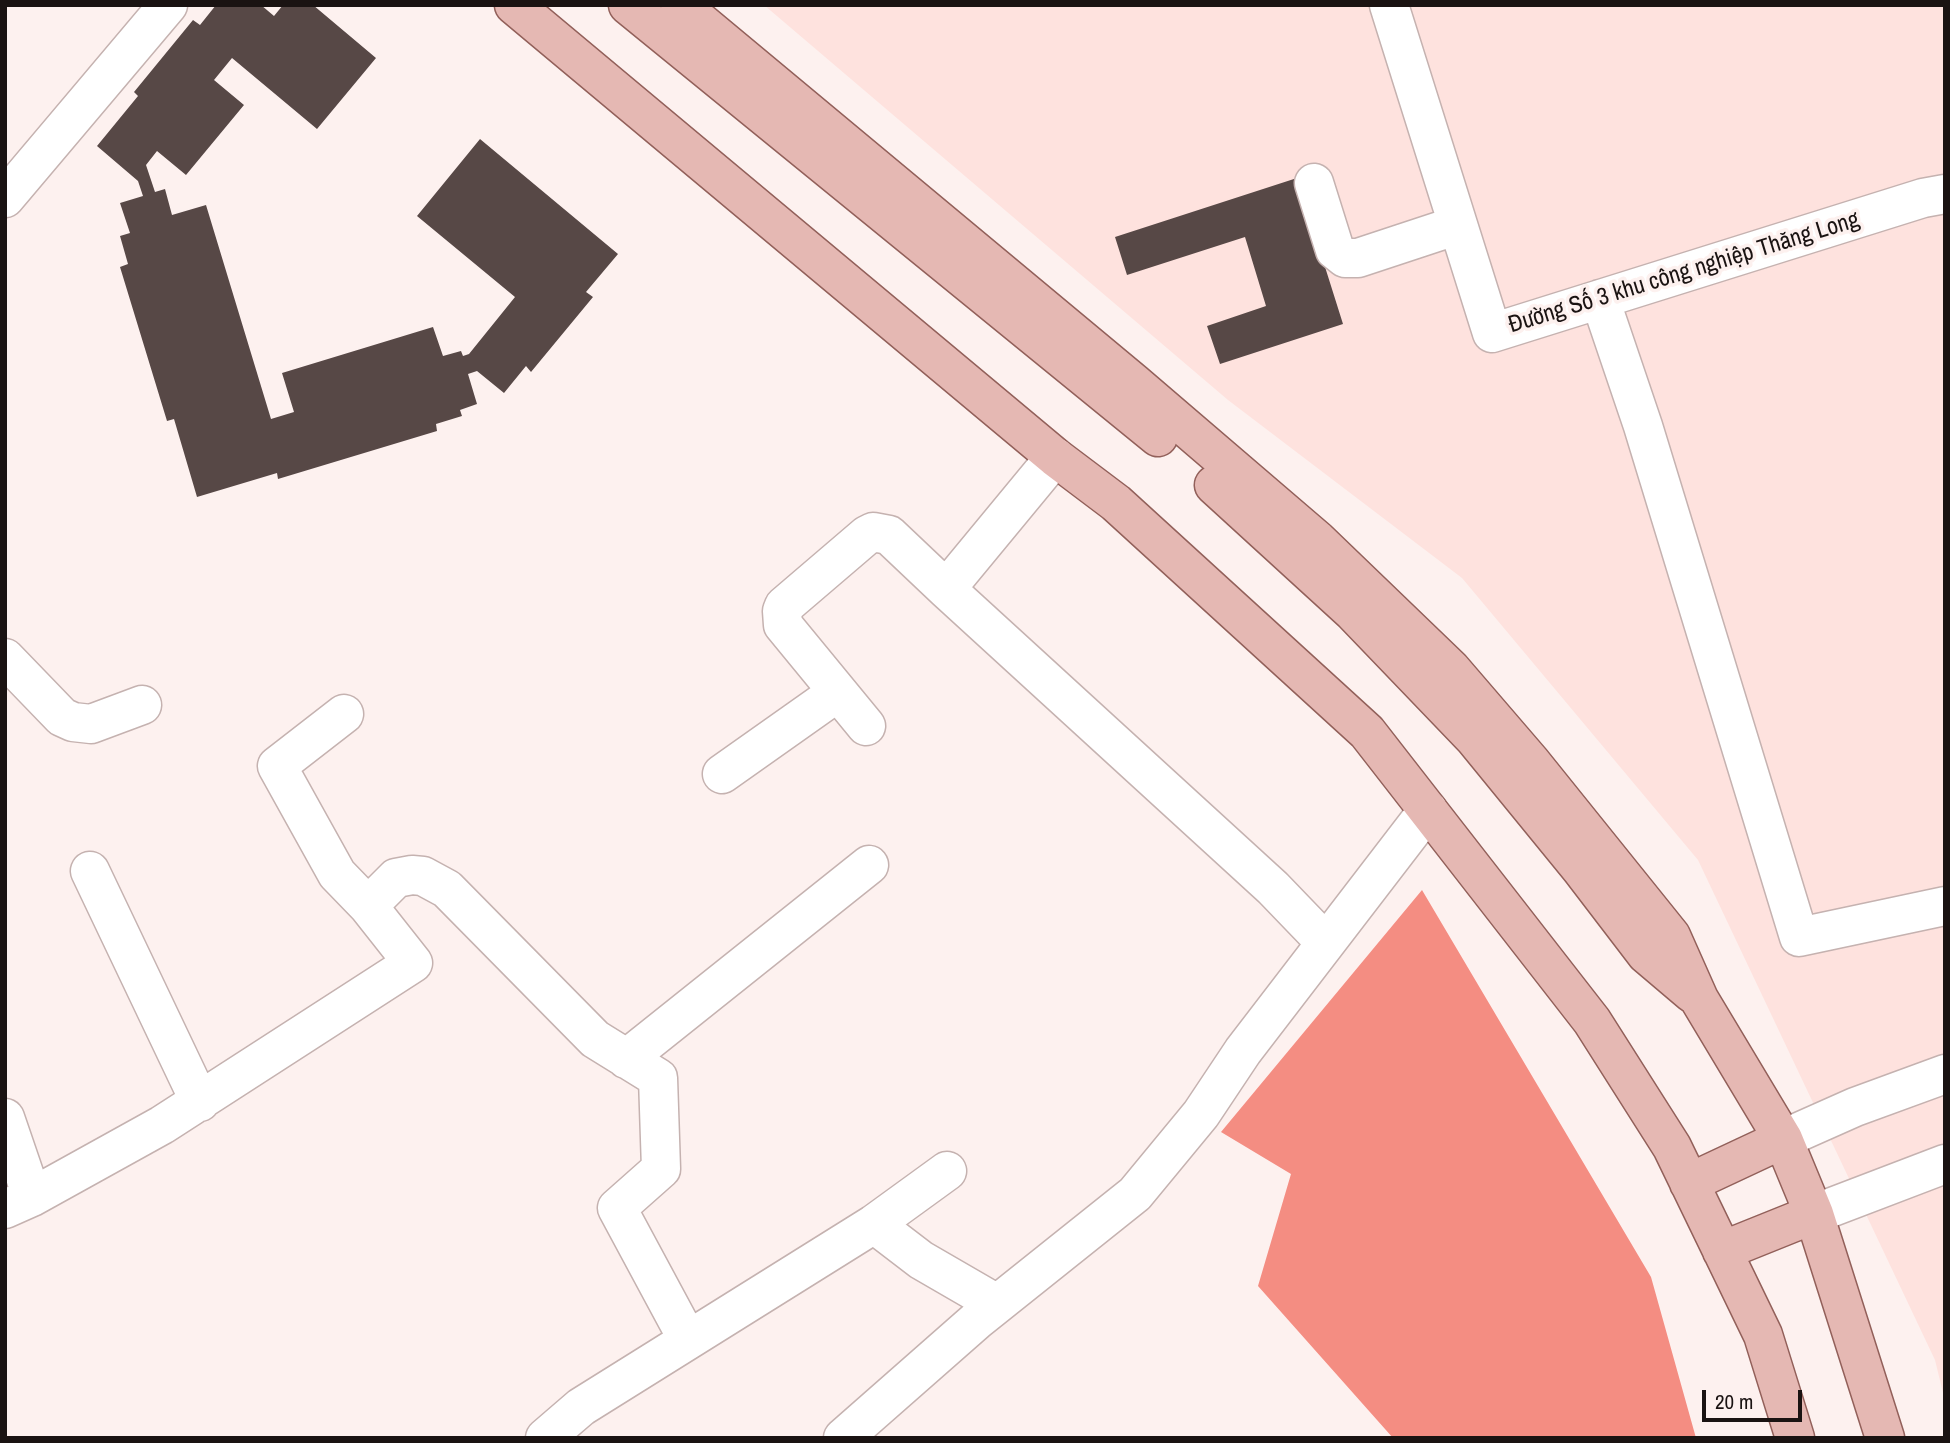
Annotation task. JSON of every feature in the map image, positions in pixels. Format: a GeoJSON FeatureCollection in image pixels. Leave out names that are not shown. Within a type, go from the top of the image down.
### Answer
{"type":"FeatureCollection","features":[{"type":"Feature","properties":{"kind":"main road"},"geometry":{"type":"LineString","coordinates":[[514,5],[1055,457],[1116,503],[1367,732],[1592,1021],[1672,1147],[1763,1335],[1795,1438]]}},
{"type":"Feature","properties":{"kind":"main road"},"geometry":{"type":"LineString","coordinates":[[628,5],[1188,461],[1353,612],[1474,738],[1581,869],[1646,954],[1699,999]]}},
{"type":"Feature","properties":{"kind":"main road"},"geometry":{"type":"LineString","coordinates":[[680,5],[1134,383],[1317,540],[1451,669],[1568,805],[1671,936],[1699,999],[1783,1139],[1814,1214],[1885,1438]]}},
{"type":"Feature","properties":{"kind":"main road"},"geometry":{"type":"LineString","coordinates":[[1689,1183],[1783,1139]]}},
{"type":"Feature","properties":{"kind":"main road"},"geometry":{"type":"LineString","coordinates":[[1722,1251],[1814,1214]]}},
{"type":"Feature","properties":{"kind":"street"},"geometry":{"type":"LineString","coordinates":[[5,198],[168,5]]}},
{"type":"Feature","properties":{"kind":"street","name":"Đường Số 3 khu công nghiệp Thăng Long"},"geometry":{"type":"LineString","coordinates":[[1390,5],[1492,333],[1934,196]]}},
{"type":"Feature","properties":{"kind":"street"},"geometry":{"type":"LineString","coordinates":[[1314,183],[1335,250],[1345,258],[1358,258],[1458,225]]}},
{"type":"Feature","properties":{"kind":"street"},"geometry":{"type":"LineString","coordinates":[[1600,299],[1643,426],[1800,937],[1945,906]]}},
{"type":"Feature","properties":{"kind":"street"},"geometry":{"type":"LineString","coordinates":[[946,589],[1055,457]]}},
{"type":"Feature","properties":{"kind":"street"},"geometry":{"type":"LineString","coordinates":[[866,726],[783,625],[782,611],[784,606],[873,532],[881,531],[889,535],[1273,888],[1325,942]]}},
{"type":"Feature","properties":{"kind":"street"},"geometry":{"type":"LineString","coordinates":[[5,657],[62,717],[73,722],[91,724],[142,705]]}},
{"type":"Feature","properties":{"kind":"street"},"geometry":{"type":"LineString","coordinates":[[722,774],[838,692]]}},
{"type":"Feature","properties":{"kind":"street"},"geometry":{"type":"LineString","coordinates":[[5,1118],[19,1203],[200,1102],[413,963],[368,906],[337,874],[277,766],[344,714]]}},
{"type":"Feature","properties":{"kind":"street"},"geometry":{"type":"LineString","coordinates":[[843,1438],[997,1304],[1135,1194],[1201,1114],[1243,1051],[1428,810]]}},
{"type":"Feature","properties":{"kind":"street"},"geometry":{"type":"LineString","coordinates":[[626,1059],[869,865]]}},
{"type":"Feature","properties":{"kind":"street"},"geometry":{"type":"LineString","coordinates":[[90,871],[200,1102]]}},
{"type":"Feature","properties":{"kind":"street"},"geometry":{"type":"LineString","coordinates":[[368,906],[396,878],[422,876],[447,889],[595,1039],[658,1078],[660,1169],[617,1208],[688,1340]]}},
{"type":"Feature","properties":{"kind":"street"},"geometry":{"type":"LineString","coordinates":[[1783,1139],[1855,1107],[1945,1074]]}},
{"type":"Feature","properties":{"kind":"street"},"geometry":{"type":"LineString","coordinates":[[1814,1214],[1945,1164]]}},
{"type":"Feature","properties":{"kind":"street"},"geometry":{"type":"LineString","coordinates":[[545,1438],[581,1407],[874,1224],[947,1171]]}},
{"type":"Feature","properties":{"kind":"street"},"geometry":{"type":"LineString","coordinates":[[874,1224],[921,1260],[997,1304]]}},
{"type":"Feature","properties":{"kind":"shaded area"},"geometry":{"type":"Polygon","coordinates":[[[764,5],[1945,5],[1945,1401],[1935,1360],[1698,860],[1462,578],[1228,400],[764,5]]]}},
{"type":"Feature","properties":{"kind":"shaded area"},"geometry":{"type":"Polygon","coordinates":[[[1422,890],[1651,1277],[1696,1438],[1393,1438],[1258,1286],[1291,1174],[1221,1132],[1422,890]]]}},
{"type":"Feature","properties":{"kind":"building"},"geometry":{"type":"Polygon","coordinates":[[[216,5],[261,5],[274,16],[283,5],[313,5],[376,58],[317,129],[232,58],[214,80],[244,105],[186,175],[157,151],[146,165],[155,192],[165,189],[172,215],[206,205],[271,419],[294,412],[282,373],[433,327],[443,356],[461,351],[463,356],[469,354],[515,297],[417,216],[480,139],[618,254],[586,292],[593,297],[531,372],[526,366],[504,393],[477,371],[468,374],[477,404],[460,410],[462,416],[436,424],[437,431],[278,479],[277,473],[197,497],[174,419],[167,421],[120,267],[128,264],[120,236],[130,233],[120,203],[143,196],[138,181],[97,146],[138,96],[134,92],[193,20],[200,25],[216,5]]]}},
{"type":"Feature","properties":{"kind":"building"},"geometry":{"type":"Polygon","coordinates":[[[1297,178],[1343,324],[1220,364],[1207,326],[1266,306],[1245,237],[1127,275],[1115,237],[1297,178]]]}}]}
